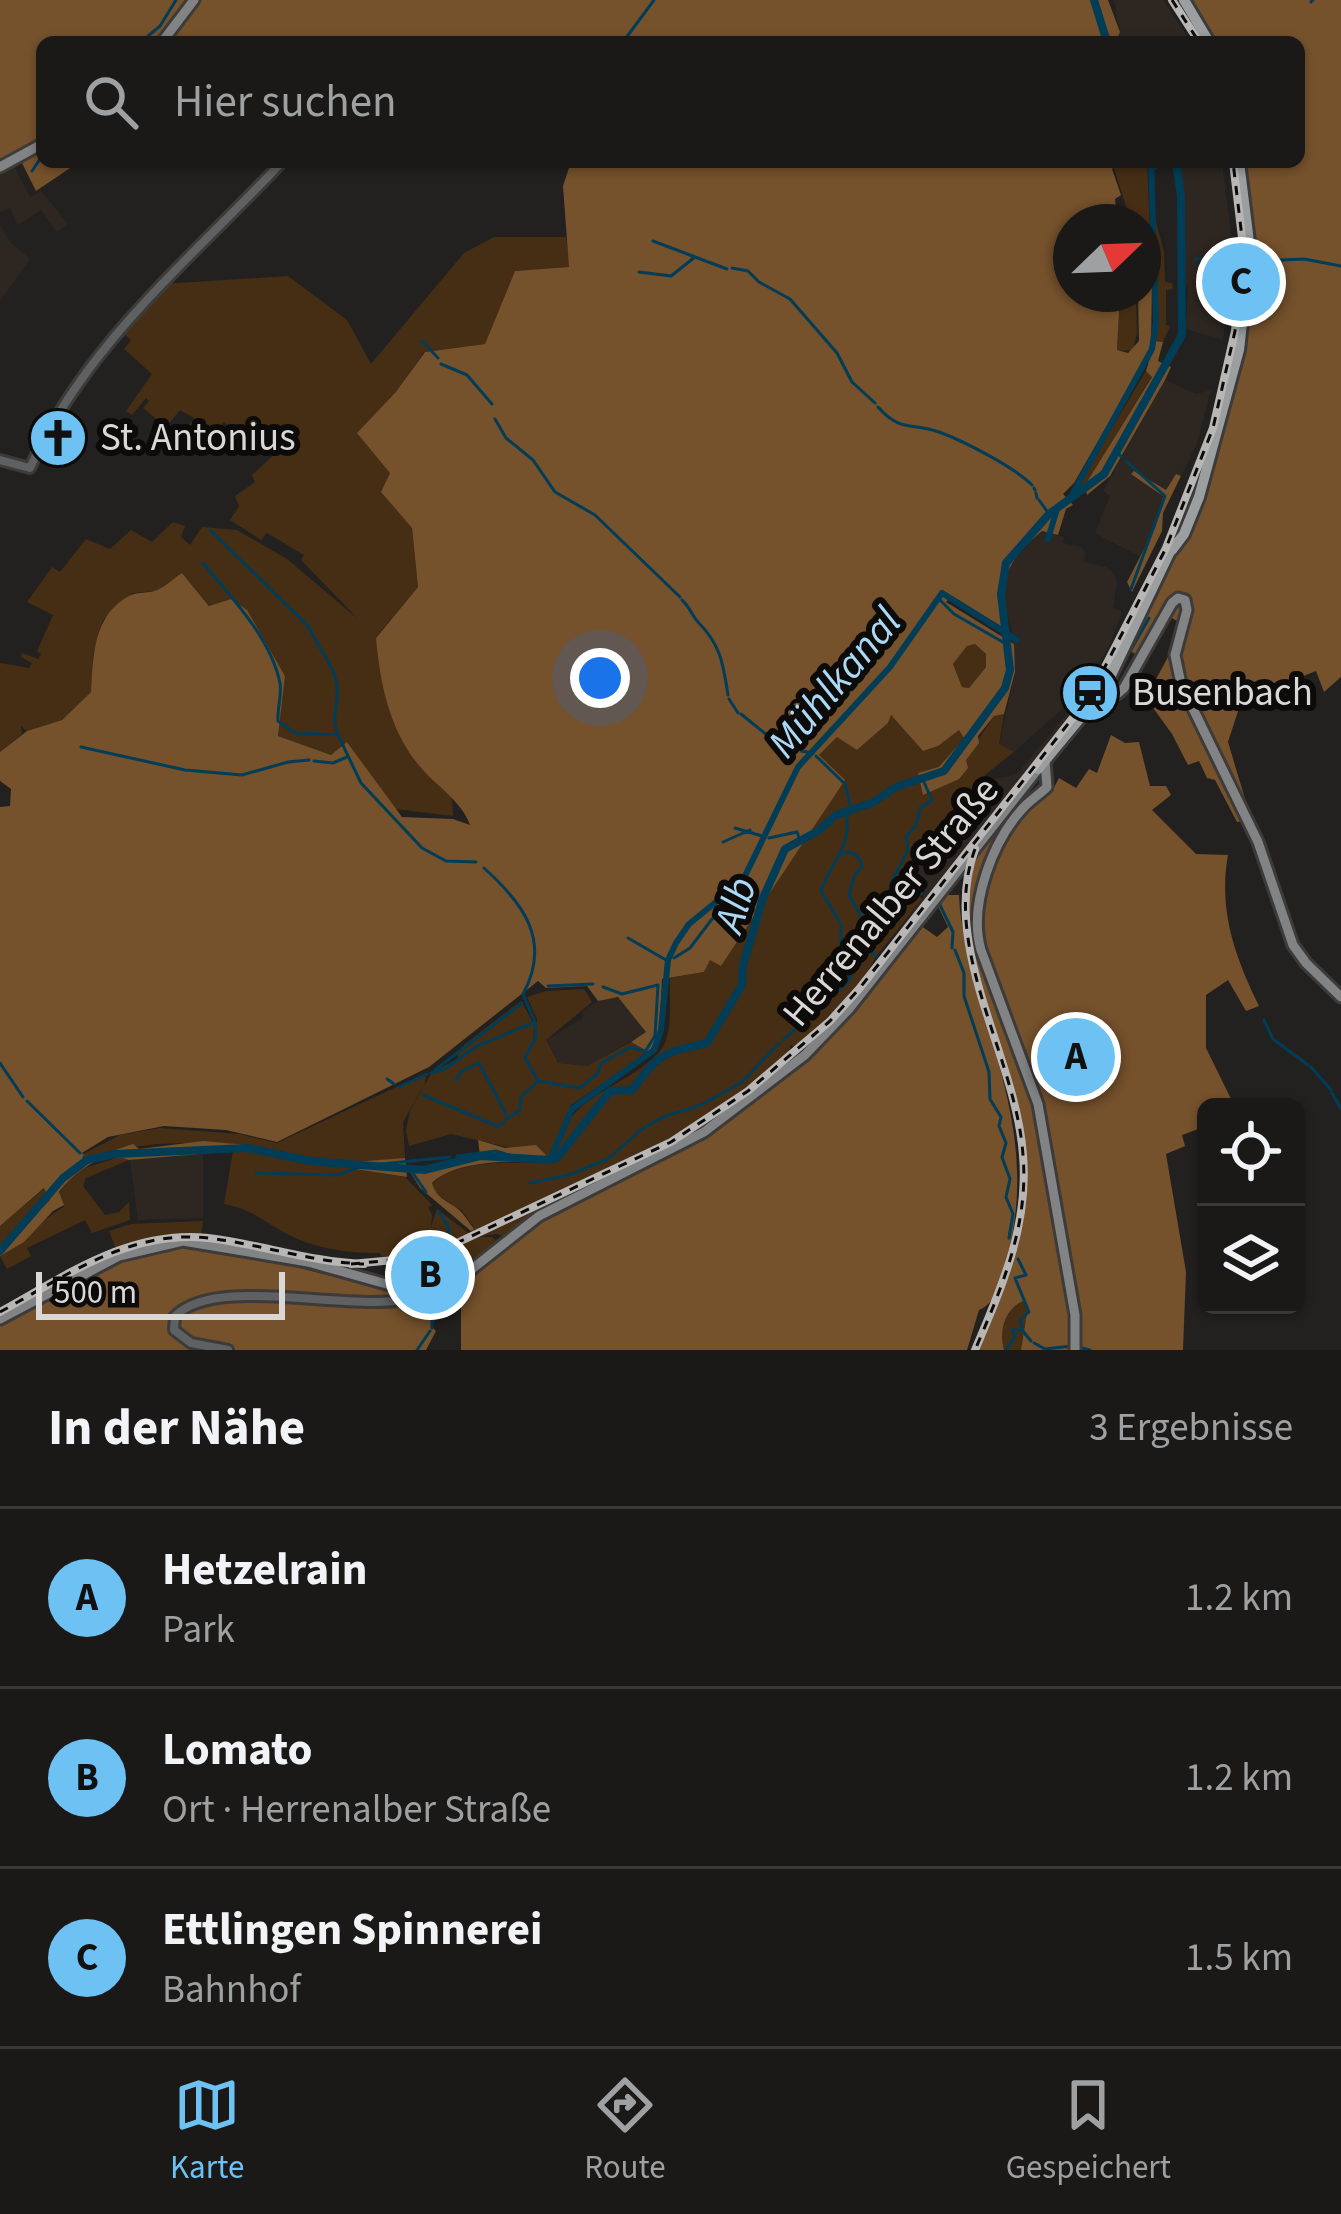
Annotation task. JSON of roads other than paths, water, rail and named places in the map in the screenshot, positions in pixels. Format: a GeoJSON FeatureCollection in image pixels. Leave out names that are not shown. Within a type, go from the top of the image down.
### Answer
{"type":"FeatureCollection","features":[{"type":"Feature","properties":{"kind":"main road"},"geometry":{"type":"LineString","coordinates":[[167,36],[194,0]]}},
{"type":"Feature","properties":{"kind":"main road"},"geometry":{"type":"LineString","coordinates":[[1184,0],[1205,36]]}},
{"type":"Feature","properties":{"kind":"main road"},"geometry":{"type":"LineString","coordinates":[[0,167],[36,147]]}},
{"type":"Feature","properties":{"kind":"main road","name":"Herrenalber Straße"},"geometry":{"type":"LineString","coordinates":[[425,1286],[467,1273],[539,1216],[704,1132],[805,1054],[849,1009],[1029,781],[1043,774],[1080,718],[1110,690],[1201,484],[1233,378],[1246,308],[1250,250],[1240,168]]}},
{"type":"Feature","properties":{"kind":"main road"},"geometry":{"type":"LineString","coordinates":[[1110,690],[1138,666],[1172,602],[1183,599],[1188,607],[1175,664],[1194,714],[1267,863],[1293,945],[1341,997]]}},
{"type":"Feature","properties":{"kind":"main road"},"geometry":{"type":"LineString","coordinates":[[1043,774],[987,871],[977,898],[976,924],[981,950],[1038,1104],[1076,1315],[1075,1350]]}},
{"type":"Feature","properties":{"kind":"main road"},"geometry":{"type":"LineString","coordinates":[[0,1319],[119,1256],[183,1240],[294,1259],[386,1286],[425,1286]]}},
{"type":"Feature","properties":{"kind":"street"},"geometry":{"type":"LineString","coordinates":[[0,460],[29,468],[51,425],[118,330],[277,168]]}},
{"type":"Feature","properties":{"kind":"street"},"geometry":{"type":"LineString","coordinates":[[228,1350],[183,1339],[174,1330],[175,1316],[188,1306],[224,1299],[279,1297],[374,1305],[418,1298],[426,1293],[425,1286]]}},
{"type":"Feature","properties":{"kind":"waterway"},"geometry":{"type":"LineString","coordinates":[[148,36],[176,0]]}},
{"type":"Feature","properties":{"kind":"waterway"},"geometry":{"type":"LineString","coordinates":[[627,36],[654,0]]}},
{"type":"Feature","properties":{"kind":"waterway","name":"Alb"},"geometry":{"type":"LineString","coordinates":[[1094,0],[1105,36]]}},
{"type":"Feature","properties":{"kind":"waterway"},"geometry":{"type":"LineString","coordinates":[[32,171],[36,165]]}},
{"type":"Feature","properties":{"kind":"waterway"},"geometry":{"type":"LineString","coordinates":[[1072,495],[1152,349],[1156,321],[1151,168]]}},
{"type":"Feature","properties":{"kind":"waterway","name":"Alb"},"geometry":{"type":"LineString","coordinates":[[0,1251],[63,1178],[87,1160],[115,1154],[247,1148],[310,1161],[424,1170],[480,1156],[550,1160],[558,1157],[610,1091],[632,1090],[664,1056],[707,1043],[742,985],[743,965],[763,898],[785,849],[836,815],[944,771],[1005,688],[1010,670],[1001,594],[1006,563],[1049,514],[1104,474],[1182,335],[1177,168]]}},
{"type":"Feature","properties":{"kind":"waterway"},"geometry":{"type":"LineString","coordinates":[[653,241],[695,257]]}},
{"type":"Feature","properties":{"kind":"waterway"},"geometry":{"type":"LineString","coordinates":[[639,272],[671,276],[695,257],[727,269]]}},
{"type":"Feature","properties":{"kind":"waterway"},"geometry":{"type":"LineString","coordinates":[[1195,259],[1233,260]]}},
{"type":"Feature","properties":{"kind":"waterway"},"geometry":{"type":"LineString","coordinates":[[1259,261],[1304,259],[1341,266]]}},
{"type":"Feature","properties":{"kind":"waterway"},"geometry":{"type":"LineString","coordinates":[[732,268],[748,271],[790,299],[837,353],[852,382],[875,403]]}},
{"type":"Feature","properties":{"kind":"waterway"},"geometry":{"type":"LineString","coordinates":[[422,341],[438,358]]}},
{"type":"Feature","properties":{"kind":"waterway"},"geometry":{"type":"LineString","coordinates":[[441,364],[467,375],[492,404]]}},
{"type":"Feature","properties":{"kind":"waterway"},"geometry":{"type":"LineString","coordinates":[[878,407],[900,424],[939,432],[975,448],[1032,485]]}},
{"type":"Feature","properties":{"kind":"waterway"},"geometry":{"type":"LineString","coordinates":[[495,419],[555,492],[595,515],[680,597]]}},
{"type":"Feature","properties":{"kind":"waterway"},"geometry":{"type":"LineString","coordinates":[[1117,453],[1122,457]]}},
{"type":"Feature","properties":{"kind":"waterway"},"geometry":{"type":"LineString","coordinates":[[1126,461],[1165,496],[1131,589]]}},
{"type":"Feature","properties":{"kind":"waterway"},"geometry":{"type":"LineString","coordinates":[[1036,493],[1037,498]]}},
{"type":"Feature","properties":{"kind":"waterway"},"geometry":{"type":"LineString","coordinates":[[1039,500],[1049,514]]}},
{"type":"Feature","properties":{"kind":"waterway"},"geometry":{"type":"LineString","coordinates":[[1048,539],[1057,509]]}},
{"type":"Feature","properties":{"kind":"waterway"},"geometry":{"type":"LineString","coordinates":[[210,530],[308,626],[335,678],[337,733]]}},
{"type":"Feature","properties":{"kind":"waterway"},"geometry":{"type":"LineString","coordinates":[[203,563],[268,650],[280,683],[278,721],[295,733],[338,735],[361,783],[422,848],[446,861],[476,862]]}},
{"type":"Feature","properties":{"kind":"waterway","name":"Mühlkanal"},"geometry":{"type":"LineString","coordinates":[[550,1160],[572,1109],[654,1050],[661,1030],[668,960],[676,943],[689,924],[743,880],[798,767],[890,667],[942,593],[1017,640]]}},
{"type":"Feature","properties":{"kind":"waterway"},"geometry":{"type":"LineString","coordinates":[[938,598],[954,614],[1008,645]]}},
{"type":"Feature","properties":{"kind":"waterway"},"geometry":{"type":"LineString","coordinates":[[682,600],[717,648],[728,695]]}},
{"type":"Feature","properties":{"kind":"waterway"},"geometry":{"type":"LineString","coordinates":[[1129,653],[1149,618]]}},
{"type":"Feature","properties":{"kind":"waterway"},"geometry":{"type":"LineString","coordinates":[[729,699],[738,713]]}},
{"type":"Feature","properties":{"kind":"waterway"},"geometry":{"type":"LineString","coordinates":[[741,714],[767,735],[796,748]]}},
{"type":"Feature","properties":{"kind":"waterway"},"geometry":{"type":"LineString","coordinates":[[81,747],[185,770],[242,775],[309,760]]}},
{"type":"Feature","properties":{"kind":"waterway","name":"Mühlkanal"},"geometry":{"type":"LineString","coordinates":[[801,751],[813,753]]}},
{"type":"Feature","properties":{"kind":"waterway"},"geometry":{"type":"LineString","coordinates":[[816,756],[845,784],[851,809]]}},
{"type":"Feature","properties":{"kind":"waterway"},"geometry":{"type":"LineString","coordinates":[[314,761],[333,763],[347,757]]}},
{"type":"Feature","properties":{"kind":"waterway"},"geometry":{"type":"LineString","coordinates":[[922,894],[895,891],[890,885],[908,850],[906,837],[916,825],[920,808],[932,800],[923,780]]}},
{"type":"Feature","properties":{"kind":"waterway"},"geometry":{"type":"LineString","coordinates":[[839,921],[821,891],[844,843],[845,811]]}},
{"type":"Feature","properties":{"kind":"waterway"},"geometry":{"type":"LineString","coordinates":[[735,828],[762,836]]}},
{"type":"Feature","properties":{"kind":"waterway"},"geometry":{"type":"LineString","coordinates":[[723,842],[750,830]]}},
{"type":"Feature","properties":{"kind":"waterway"},"geometry":{"type":"LineString","coordinates":[[769,838],[797,832],[800,840]]}},
{"type":"Feature","properties":{"kind":"waterway"},"geometry":{"type":"LineString","coordinates":[[840,854],[851,852],[860,859],[862,867],[849,895],[871,934],[862,942],[876,956]]}},
{"type":"Feature","properties":{"kind":"waterway"},"geometry":{"type":"LineString","coordinates":[[484,868],[511,895],[529,924],[535,957],[523,994],[535,1022]]}},
{"type":"Feature","properties":{"kind":"waterway"},"geometry":{"type":"LineString","coordinates":[[674,958],[690,948],[712,919],[763,898]]}},
{"type":"Feature","properties":{"kind":"waterway"},"geometry":{"type":"LineString","coordinates":[[939,903],[953,932],[952,948]]}},
{"type":"Feature","properties":{"kind":"waterway"},"geometry":{"type":"LineString","coordinates":[[783,1040],[848,982],[851,974],[841,963],[841,924]]}},
{"type":"Feature","properties":{"kind":"waterway"},"geometry":{"type":"LineString","coordinates":[[628,938],[666,960]]}},
{"type":"Feature","properties":{"kind":"waterway"},"geometry":{"type":"LineString","coordinates":[[955,950],[964,973],[964,996],[989,1072],[990,1099],[1001,1117],[999,1126],[1006,1143],[1002,1157],[1010,1179],[1006,1197],[1013,1214],[1009,1238]]}},
{"type":"Feature","properties":{"kind":"waterway"},"geometry":{"type":"LineString","coordinates":[[548,986],[593,984]]}},
{"type":"Feature","properties":{"kind":"waterway"},"geometry":{"type":"LineString","coordinates":[[603,987],[622,994],[658,985],[655,1036],[646,1050]]}},
{"type":"Feature","properties":{"kind":"waterway"},"geometry":{"type":"LineString","coordinates":[[435,1070],[522,1003]]}},
{"type":"Feature","properties":{"kind":"waterway"},"geometry":{"type":"LineString","coordinates":[[1264,1020],[1273,1039],[1308,1065]]}},
{"type":"Feature","properties":{"kind":"waterway"},"geometry":{"type":"LineString","coordinates":[[431,1073],[445,1069],[477,1046],[535,1022]]}},
{"type":"Feature","properties":{"kind":"waterway"},"geometry":{"type":"LineString","coordinates":[[535,1024],[536,1037],[525,1058],[537,1079]]}},
{"type":"Feature","properties":{"kind":"waterway"},"geometry":{"type":"LineString","coordinates":[[530,1183],[569,1175],[608,1159],[642,1129],[742,1082],[779,1043]]}},
{"type":"Feature","properties":{"kind":"waterway"},"geometry":{"type":"LineString","coordinates":[[505,1120],[520,1110],[521,1097],[538,1081],[580,1088],[598,1073],[601,1063],[631,1047],[646,1052]]}},
{"type":"Feature","properties":{"kind":"waterway"},"geometry":{"type":"LineString","coordinates":[[0,1063],[23,1097]]}},
{"type":"Feature","properties":{"kind":"waterway"},"geometry":{"type":"LineString","coordinates":[[456,1080],[462,1071],[479,1063],[506,1114]]}},
{"type":"Feature","properties":{"kind":"waterway"},"geometry":{"type":"LineString","coordinates":[[1311,1067],[1331,1090]]}},
{"type":"Feature","properties":{"kind":"waterway"},"geometry":{"type":"LineString","coordinates":[[399,1087],[427,1074]]}},
{"type":"Feature","properties":{"kind":"waterway"},"geometry":{"type":"LineString","coordinates":[[387,1079],[394,1084]]}},
{"type":"Feature","properties":{"kind":"waterway"},"geometry":{"type":"LineString","coordinates":[[1332,1093],[1341,1109]]}},
{"type":"Feature","properties":{"kind":"waterway"},"geometry":{"type":"LineString","coordinates":[[423,1095],[497,1126],[504,1123]]}},
{"type":"Feature","properties":{"kind":"waterway"},"geometry":{"type":"LineString","coordinates":[[27,1101],[80,1153]]}},
{"type":"Feature","properties":{"kind":"waterway"},"geometry":{"type":"LineString","coordinates":[[457,1156],[496,1151],[519,1158]]}},
{"type":"Feature","properties":{"kind":"waterway","name":"Alb"},"geometry":{"type":"LineString","coordinates":[[84,1157],[87,1160]]}},
{"type":"Feature","properties":{"kind":"waterway"},"geometry":{"type":"LineString","coordinates":[[256,1173],[338,1175],[362,1166],[450,1157]]}},
{"type":"Feature","properties":{"kind":"waterway"},"geometry":{"type":"LineString","coordinates":[[410,1169],[426,1192]]}},
{"type":"Feature","properties":{"kind":"waterway"},"geometry":{"type":"LineString","coordinates":[[439,1212],[448,1226],[450,1242]]}},
{"type":"Feature","properties":{"kind":"waterway"},"geometry":{"type":"LineString","coordinates":[[1006,1350],[1015,1337],[1012,1330],[1022,1330],[1020,1320],[1029,1312],[1015,1278],[1026,1275],[1018,1259]]}},
{"type":"Feature","properties":{"kind":"waterway"},"geometry":{"type":"LineString","coordinates":[[432,1328],[432,1311],[445,1287]]}},
{"type":"Feature","properties":{"kind":"waterway"},"geometry":{"type":"LineString","coordinates":[[1022,1330],[1031,1341]]}},
{"type":"Feature","properties":{"kind":"waterway"},"geometry":{"type":"LineString","coordinates":[[417,1350],[430,1331]]}},
{"type":"Feature","properties":{"kind":"waterway"},"geometry":{"type":"LineString","coordinates":[[1034,1343],[1045,1349],[1072,1346]]}},
{"type":"Feature","properties":{"kind":"waterway"},"geometry":{"type":"LineString","coordinates":[[1082,1348],[1090,1350]]}},
{"type":"Feature","properties":{"kind":"railway"},"geometry":{"type":"LineString","coordinates":[[1172,0],[1195,36]]}},
{"type":"Feature","properties":{"kind":"railway"},"geometry":{"type":"LineString","coordinates":[[351,1264],[427,1257],[671,1142],[748,1091],[830,1021],[859,989],[1090,696],[1166,548],[1213,428],[1235,331],[1243,246],[1234,168]]}},
{"type":"Feature","properties":{"kind":"railway"},"geometry":{"type":"LineString","coordinates":[[975,849],[966,886],[966,924],[1017,1117],[1024,1181],[1018,1231],[975,1350]]}},
{"type":"Feature","properties":{"kind":"railway"},"geometry":{"type":"LineString","coordinates":[[0,1312],[99,1258],[179,1237],[364,1264]]}},
{"type":"Feature","properties":{"kind":"place","name":"Ettlingen Spinnerei"},"geometry":{"type":"Point","coordinates":[1241,282]}},
{"type":"Feature","properties":{"kind":"place","name":"St. Antonius"},"geometry":{"type":"Point","coordinates":[58,438]}},
{"type":"Feature","properties":{"kind":"place","name":"Busenbach"},"geometry":{"type":"Point","coordinates":[1090,693]}},
{"type":"Feature","properties":{"kind":"place","name":"Hetzelrain"},"geometry":{"type":"Point","coordinates":[1076,1057]}},
{"type":"Feature","properties":{"kind":"place","name":"Lomato"},"geometry":{"type":"Point","coordinates":[430,1275]}}]}
